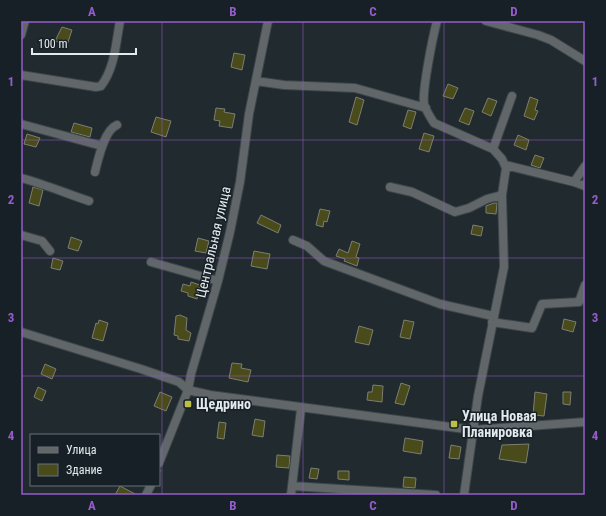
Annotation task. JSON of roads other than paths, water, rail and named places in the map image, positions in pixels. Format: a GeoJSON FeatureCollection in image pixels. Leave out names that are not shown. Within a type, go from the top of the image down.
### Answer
{"type":"FeatureCollection","features":[{"type":"Feature","properties":{"kind":"street"},"geometry":{"type":"LineString","coordinates":[[21,35],[25,21]]}},
{"type":"Feature","properties":{"kind":"street"},"geometry":{"type":"LineString","coordinates":[[21,75],[96,87],[101,86],[107,77],[116,48],[120,21]]}},
{"type":"Feature","properties":{"kind":"street","name":"Центральная улица"},"geometry":{"type":"LineString","coordinates":[[160,460],[188,390],[191,374],[218,281],[240,182],[249,114],[268,21]]}},
{"type":"Feature","properties":{"kind":"street"},"geometry":{"type":"LineString","coordinates":[[437,21],[427,74],[424,104],[434,124],[493,149],[502,158],[505,165],[502,195],[504,267],[492,319],[473,430],[464,495]]}},
{"type":"Feature","properties":{"kind":"street"},"geometry":{"type":"LineString","coordinates":[[486,21],[544,38],[585,61]]}},
{"type":"Feature","properties":{"kind":"street"},"geometry":{"type":"LineString","coordinates":[[256,81],[284,85],[355,88],[426,108]]}},
{"type":"Feature","properties":{"kind":"street"},"geometry":{"type":"LineString","coordinates":[[493,149],[512,96]]}},
{"type":"Feature","properties":{"kind":"street"},"geometry":{"type":"LineString","coordinates":[[21,124],[102,146]]}},
{"type":"Feature","properties":{"kind":"street"},"geometry":{"type":"LineString","coordinates":[[95,172],[102,146],[111,130],[117,125]]}},
{"type":"Feature","properties":{"kind":"street"},"geometry":{"type":"LineString","coordinates":[[505,165],[585,186]]}},
{"type":"Feature","properties":{"kind":"street"},"geometry":{"type":"LineString","coordinates":[[574,182],[585,166]]}},
{"type":"Feature","properties":{"kind":"street"},"geometry":{"type":"LineString","coordinates":[[21,178],[47,185],[52,189],[89,201]]}},
{"type":"Feature","properties":{"kind":"street"},"geometry":{"type":"LineString","coordinates":[[390,187],[412,192],[455,212],[469,208],[487,199],[502,195]]}},
{"type":"Feature","properties":{"kind":"street"},"geometry":{"type":"LineString","coordinates":[[21,235],[42,242],[50,250]]}},
{"type":"Feature","properties":{"kind":"street"},"geometry":{"type":"LineString","coordinates":[[293,240],[308,246],[324,261],[440,304],[492,319],[532,328],[542,304],[579,302],[585,285]]}},
{"type":"Feature","properties":{"kind":"street"},"geometry":{"type":"LineString","coordinates":[[151,262],[218,281]]}},
{"type":"Feature","properties":{"kind":"street"},"geometry":{"type":"LineString","coordinates":[[21,332],[141,368],[179,382],[188,390],[210,395],[301,409],[473,430],[585,422]]}},
{"type":"Feature","properties":{"kind":"street"},"geometry":{"type":"LineString","coordinates":[[301,409],[292,491],[436,495]]}},
{"type":"Feature","properties":{"kind":"street"},"geometry":{"type":"LineString","coordinates":[[146,495],[150,486]]}},
{"type":"Feature","properties":{"kind":"place","name":"Щедрино"},"geometry":{"type":"Point","coordinates":[188,404]}},
{"type":"Feature","properties":{"kind":"place","name":"Улица Новая Планировка"},"geometry":{"type":"Point","coordinates":[454,424]}}]}
